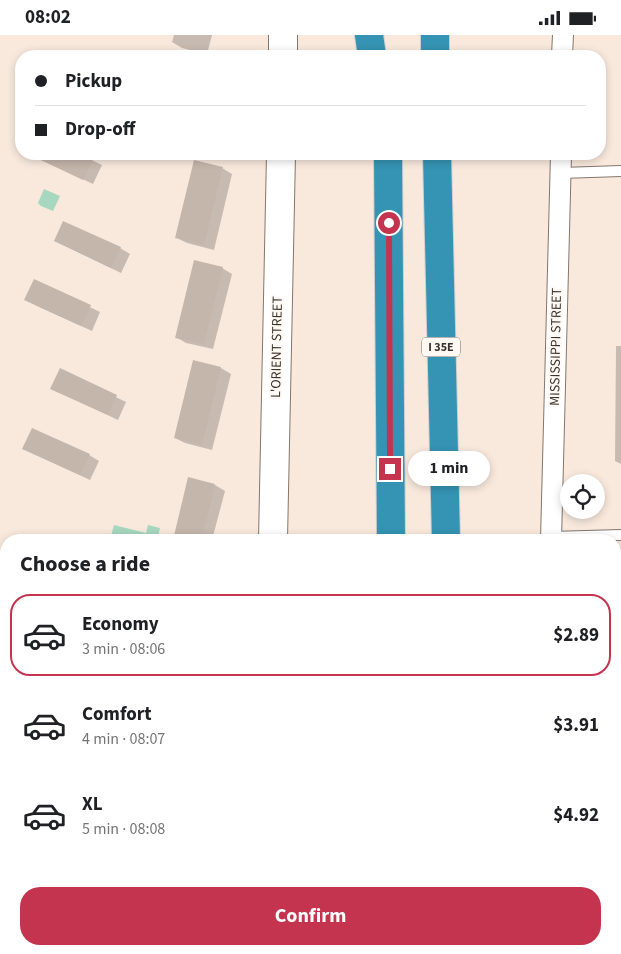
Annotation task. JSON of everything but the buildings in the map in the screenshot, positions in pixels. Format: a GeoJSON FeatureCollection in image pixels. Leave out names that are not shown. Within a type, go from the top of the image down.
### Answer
{"type":"FeatureCollection","features":[{"type":"Feature","properties":{"kind":"highway"},"geometry":{"type":"LineString","coordinates":[[369,35],[371,50]]}},
{"type":"Feature","properties":{"kind":"highway"},"geometry":{"type":"LineString","coordinates":[[386,35],[386,50]]}},
{"type":"Feature","properties":{"kind":"highway"},"geometry":{"type":"LineString","coordinates":[[435,35],[436,50]]}},
{"type":"Feature","properties":{"kind":"highway"},"geometry":{"type":"LineString","coordinates":[[388,160],[391,534]]}},
{"type":"Feature","properties":{"kind":"highway","name":"I 35E"},"geometry":{"type":"LineString","coordinates":[[437,160],[446,534]]}},
{"type":"Feature","properties":{"kind":"street"},"geometry":{"type":"LineString","coordinates":[[283,35],[283,50]]}},
{"type":"Feature","properties":{"kind":"street"},"geometry":{"type":"LineString","coordinates":[[562,35],[562,50]]}},
{"type":"Feature","properties":{"kind":"street","name":"L'ORIENT STREET"},"geometry":{"type":"LineString","coordinates":[[273,534],[281,160]]}},
{"type":"Feature","properties":{"kind":"street","name":"MISSISSIPPI STREET"},"geometry":{"type":"LineString","coordinates":[[551,534],[561,163]]}},
{"type":"Feature","properties":{"kind":"lane"},"geometry":{"type":"LineString","coordinates":[[561,163],[621,171]]}},
{"type":"Feature","properties":{"kind":"green space"},"geometry":{"type":"Polygon","coordinates":[[[44,189],[60,196],[53,211],[38,203],[44,189]]]}},
{"type":"Feature","properties":{"kind":"green space"},"geometry":{"type":"Polygon","coordinates":[[[114,525],[146,533],[148,525],[160,528],[158,534],[112,534],[114,525]]]}},
{"type":"Feature","properties":{"kind":"route"},"geometry":{"type":"LineString","coordinates":[[389,223],[390,469]]}}]}
